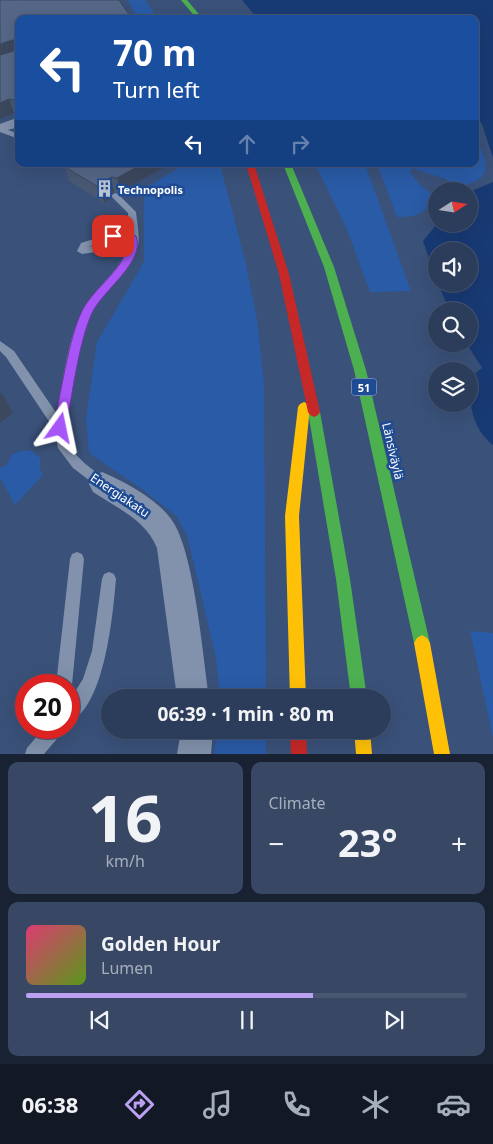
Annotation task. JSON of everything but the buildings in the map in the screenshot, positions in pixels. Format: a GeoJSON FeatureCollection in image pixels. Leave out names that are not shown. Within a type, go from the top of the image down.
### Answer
{"type":"FeatureCollection","features":[{"type":"Feature","properties":{"kind":"highway"},"geometry":{"type":"LineString","coordinates":[[184,0],[197,15]]}},
{"type":"Feature","properties":{"kind":"highway"},"geometry":{"type":"LineString","coordinates":[[251,167],[263,198],[285,276],[308,376],[351,621],[358,689]]}},
{"type":"Feature","properties":{"kind":"highway","name":"Länsiväylä"},"geometry":{"type":"LineString","coordinates":[[288,167],[329,267],[360,370],[418,618],[442,754]]}},
{"type":"Feature","properties":{"kind":"highway"},"geometry":{"type":"LineString","coordinates":[[298,689],[292,516],[308,376]]}},
{"type":"Feature","properties":{"kind":"highway"},"geometry":{"type":"LineString","coordinates":[[418,618],[452,754]]}},
{"type":"Feature","properties":{"kind":"highway"},"geometry":{"type":"LineString","coordinates":[[298,739],[299,754]]}},
{"type":"Feature","properties":{"kind":"highway"},"geometry":{"type":"LineString","coordinates":[[363,739],[364,754]]}},
{"type":"Feature","properties":{"kind":"street"},"geometry":{"type":"LineString","coordinates":[[1,129],[15,123]]}},
{"type":"Feature","properties":{"kind":"street","name":"Energiakatu"},"geometry":{"type":"LineString","coordinates":[[102,484],[150,514],[163,529],[171,548],[192,689]]}},
{"type":"Feature","properties":{"kind":"street"},"geometry":{"type":"LineString","coordinates":[[194,754],[196,739]]}},
{"type":"Feature","properties":{"kind":"lane"},"geometry":{"type":"LineString","coordinates":[[1,129],[15,135]]}},
{"type":"Feature","properties":{"kind":"lane"},"geometry":{"type":"LineString","coordinates":[[60,428],[78,340],[87,312],[99,294],[129,260],[132,238],[132,212],[115,196]]}},
{"type":"Feature","properties":{"kind":"lane","name":"Energiakatu"},"geometry":{"type":"LineString","coordinates":[[0,345],[10,354],[60,428],[62,444],[77,464],[102,484]]}},
{"type":"Feature","properties":{"kind":"lane"},"geometry":{"type":"LineString","coordinates":[[65,674],[77,559]]}},
{"type":"Feature","properties":{"kind":"lane"},"geometry":{"type":"LineString","coordinates":[[80,702],[98,661],[109,579]]}},
{"type":"Feature","properties":{"kind":"lane"},"geometry":{"type":"LineString","coordinates":[[33,754],[46,739]]}},
{"type":"Feature","properties":{"kind":"shaded area"},"geometry":{"type":"Polygon","coordinates":[[[128,0],[145,0],[155,15],[136,15],[128,0]]]}},
{"type":"Feature","properties":{"kind":"shaded area"},"geometry":{"type":"Polygon","coordinates":[[[242,0],[493,0],[493,158],[482,124],[479,121],[479,15],[255,15],[242,0]]]}},
{"type":"Feature","properties":{"kind":"shaded area"},"geometry":{"type":"Polygon","coordinates":[[[479,145],[483,153],[485,170],[479,179],[473,182],[449,182],[413,168],[410,172],[421,186],[428,191],[428,206],[420,213],[397,217],[378,167],[479,167],[479,145]]]}},
{"type":"Feature","properties":{"kind":"shaded area"},"geometry":{"type":"Polygon","coordinates":[[[180,167],[221,167],[245,260],[257,319],[264,384],[266,689],[219,689],[216,658],[187,535],[176,516],[143,490],[89,453],[86,418],[97,342],[144,262],[144,189],[180,167]]]}},
{"type":"Feature","properties":{"kind":"shaded area"},"geometry":{"type":"Polygon","coordinates":[[[316,167],[366,167],[411,291],[370,292],[346,227],[316,167]]]}},
{"type":"Feature","properties":{"kind":"shaded area"},"geometry":{"type":"Polygon","coordinates":[[[493,182],[493,445],[480,431],[472,412],[478,412],[478,371],[482,368],[472,352],[478,352],[478,302],[446,302],[442,292],[478,292],[478,242],[428,242],[428,255],[423,241],[430,232],[478,232],[478,188],[493,182]]]}},
{"type":"Feature","properties":{"kind":"shaded area"},"geometry":{"type":"Polygon","coordinates":[[[20,451],[32,451],[40,458],[40,468],[43,475],[15,505],[0,478],[0,468],[8,464],[11,455],[20,451]]]}},
{"type":"Feature","properties":{"kind":"shaded area"},"geometry":{"type":"Polygon","coordinates":[[[470,631],[493,633],[493,738],[470,631]]]}},
{"type":"Feature","properties":{"kind":"shaded area"},"geometry":{"type":"Polygon","coordinates":[[[216,739],[266,739],[266,754],[214,754],[216,739]]]}},
{"type":"Feature","properties":{"kind":"traffic: fast"},"geometry":{"type":"LineString","coordinates":[[184,0],[197,15]]}},
{"type":"Feature","properties":{"kind":"traffic: fast"},"geometry":{"type":"LineString","coordinates":[[288,167],[329,267],[360,370],[422,643]]}},
{"type":"Feature","properties":{"kind":"traffic: fast"},"geometry":{"type":"LineString","coordinates":[[314,412],[343,579],[358,689]]}},
{"type":"Feature","properties":{"kind":"traffic: slow"},"geometry":{"type":"LineString","coordinates":[[298,689],[292,516],[304,407]]}},
{"type":"Feature","properties":{"kind":"traffic: slow"},"geometry":{"type":"LineString","coordinates":[[422,643],[442,754]]}},
{"type":"Feature","properties":{"kind":"traffic: slow"},"geometry":{"type":"LineString","coordinates":[[363,739],[364,754]]}},
{"type":"Feature","properties":{"kind":"traffic: jam"},"geometry":{"type":"LineString","coordinates":[[251,167],[284,274],[314,412]]}},
{"type":"Feature","properties":{"kind":"traffic: jam"},"geometry":{"type":"LineString","coordinates":[[298,739],[299,754]]}},
{"type":"Feature","properties":{"kind":"place","name":"Technopolis"},"geometry":{"type":"Point","coordinates":[104,189]}},
{"type":"Feature","properties":{"kind":"route"},"geometry":{"type":"LineString","coordinates":[[60,428],[78,340],[87,312],[99,294],[129,260],[133,246],[132,238],[113,236]]}}]}
